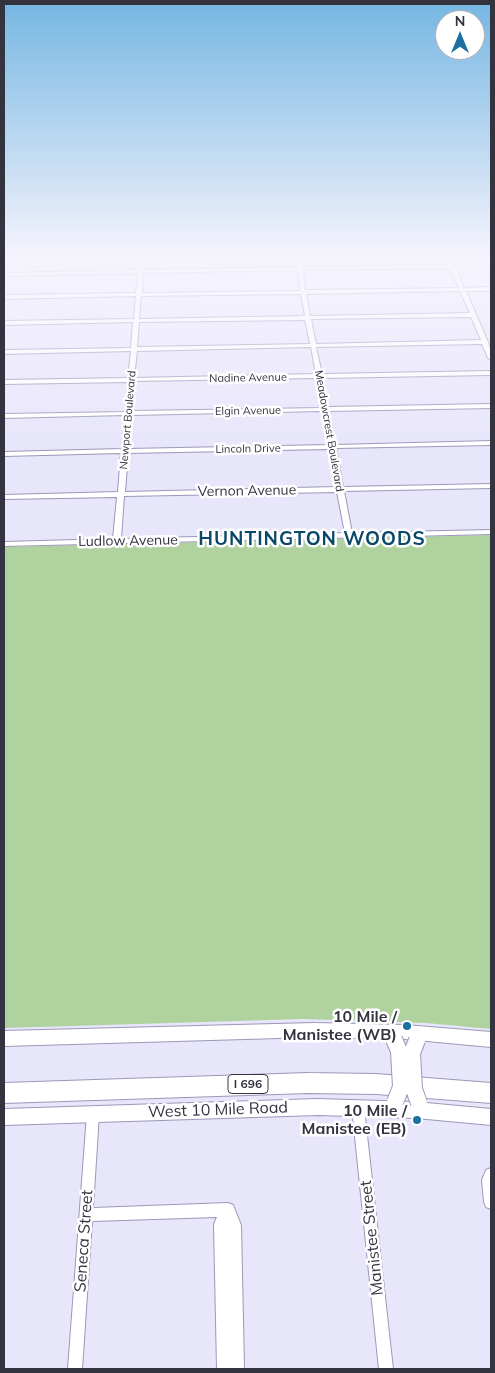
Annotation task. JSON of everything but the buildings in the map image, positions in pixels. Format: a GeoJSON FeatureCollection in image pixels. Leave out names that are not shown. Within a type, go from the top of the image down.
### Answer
{"type":"FeatureCollection","features":[{"type":"Feature","properties":{"kind":"highway","name":"I 696"},"geometry":{"type":"LineString","coordinates":[[4,1093],[325,1083],[404,1085],[491,1093]]}},
{"type":"Feature","properties":{"kind":"main road"},"geometry":{"type":"LineString","coordinates":[[4,1039],[271,1030],[491,1040]]}},
{"type":"Feature","properties":{"kind":"main road"},"geometry":{"type":"LineString","coordinates":[[389,1105],[401,1087],[399,1051],[391,1035]]}},
{"type":"Feature","properties":{"kind":"main road"},"geometry":{"type":"LineString","coordinates":[[423,1037],[412,1053],[414,1093],[424,1107]]}},
{"type":"Feature","properties":{"kind":"main road","name":"West 10 Mile Road"},"geometry":{"type":"LineString","coordinates":[[4,1117],[284,1107],[358,1108],[389,1105],[424,1107],[491,1117]]}},
{"type":"Feature","properties":{"kind":"street"},"geometry":{"type":"LineString","coordinates":[[4,323],[65,322]]}},
{"type":"Feature","properties":{"kind":"street","name":"Newport Boulevard"},"geometry":{"type":"LineString","coordinates":[[117,541],[136,322]]}},
{"type":"Feature","properties":{"kind":"street","name":"Meadowcrest Boulevard"},"geometry":{"type":"LineString","coordinates":[[309,322],[349,535]]}},
{"type":"Feature","properties":{"kind":"street"},"geometry":{"type":"LineString","coordinates":[[476,322],[491,358]]}},
{"type":"Feature","properties":{"kind":"street"},"geometry":{"type":"LineString","coordinates":[[4,352],[484,342]]}},
{"type":"Feature","properties":{"kind":"street","name":"Nadine Avenue"},"geometry":{"type":"LineString","coordinates":[[4,382],[491,373]]}},
{"type":"Feature","properties":{"kind":"street","name":"Elgin Avenue"},"geometry":{"type":"LineString","coordinates":[[4,416],[491,406]]}},
{"type":"Feature","properties":{"kind":"street","name":"Lincoln Drive"},"geometry":{"type":"LineString","coordinates":[[4,454],[491,444]]}},
{"type":"Feature","properties":{"kind":"street","name":"Vernon Avenue"},"geometry":{"type":"LineString","coordinates":[[4,497],[491,486]]}},
{"type":"Feature","properties":{"kind":"street","name":"Ludlow Avenue"},"geometry":{"type":"LineString","coordinates":[[4,544],[491,532]]}},
{"type":"Feature","properties":{"kind":"street","name":"Manistee Street"},"geometry":{"type":"LineString","coordinates":[[358,1108],[386,1369]]}},
{"type":"Feature","properties":{"kind":"street","name":"Seneca Street"},"geometry":{"type":"LineString","coordinates":[[75,1369],[93,1114]]}},
{"type":"Feature","properties":{"kind":"street"},"geometry":{"type":"LineString","coordinates":[[491,1176],[489,1180],[491,1202]]}},
{"type":"Feature","properties":{"kind":"street"},"geometry":{"type":"LineString","coordinates":[[86,1216],[228,1210]]}},
{"type":"Feature","properties":{"kind":"street"},"geometry":{"type":"LineString","coordinates":[[224,1369],[222,1224],[228,1210]]}},
{"type":"Feature","properties":{"kind":"street"},"geometry":{"type":"LineString","coordinates":[[228,1210],[234,1224],[237,1369]]}},
{"type":"Feature","properties":{"kind":"green space"},"geometry":{"type":"Polygon","coordinates":[[[491,535],[491,1029],[426,1023],[303,1019],[4,1028],[4,547],[491,535]]]}},
{"type":"Feature","properties":{"kind":"place","name":"10 Mile / Manistee (WB)"},"geometry":{"type":"Point","coordinates":[407,1026]}},
{"type":"Feature","properties":{"kind":"place","name":"10 Mile / Manistee (EB)"},"geometry":{"type":"Point","coordinates":[417,1120]}},
{"type":"Feature","properties":{"kind":"district","name":"HUNTINGTON WOODS"},"geometry":{"type":"Point","coordinates":[312,539]}}]}
